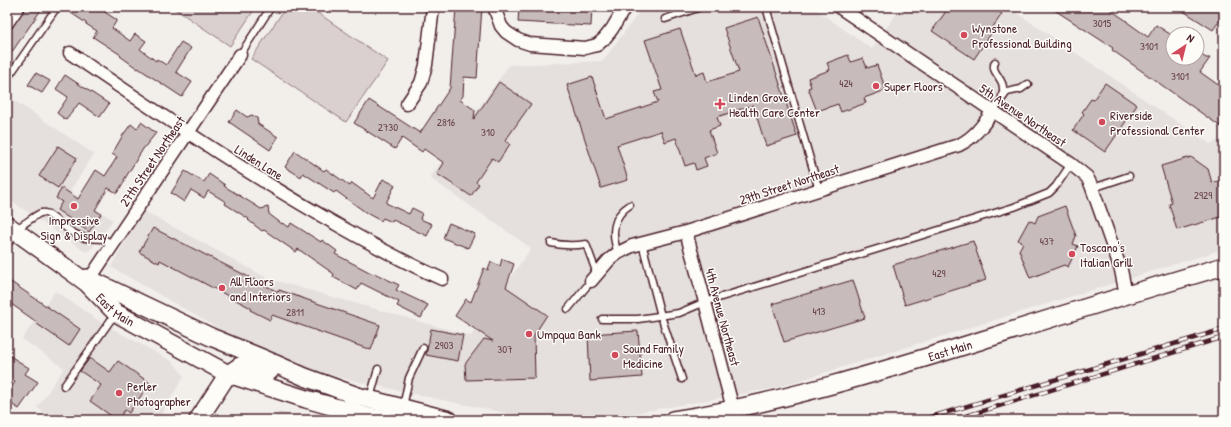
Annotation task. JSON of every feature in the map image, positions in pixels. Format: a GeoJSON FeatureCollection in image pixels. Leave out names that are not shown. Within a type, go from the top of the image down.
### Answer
{"type":"FeatureCollection","features":[{"type":"Feature","properties":{"kind":"main road","name":"East Main"},"geometry":{"type":"LineString","coordinates":[[9,231],[88,281],[143,304],[211,337],[305,377],[386,420]]}},
{"type":"Feature","properties":{"kind":"main road","name":"East Main"},"geometry":{"type":"LineString","coordinates":[[673,420],[733,410],[828,386],[1224,266]]}},
{"type":"Feature","properties":{"kind":"main road","name":"East Main"},"geometry":{"type":"LineString","coordinates":[[88,281],[116,313],[228,374]]}},
{"type":"Feature","properties":{"kind":"main road","name":"East Main"},"geometry":{"type":"LineString","coordinates":[[143,304],[214,352],[226,366],[228,374]]}},
{"type":"Feature","properties":{"kind":"main road","name":"East Main"},"geometry":{"type":"LineString","coordinates":[[228,374],[240,366],[250,365],[365,408],[402,408],[449,420]]}},
{"type":"Feature","properties":{"kind":"main road"},"geometry":{"type":"LineString","coordinates":[[198,420],[228,374]]}},
{"type":"Feature","properties":{"kind":"street"},"geometry":{"type":"LineString","coordinates":[[7,22],[18,7]]}},
{"type":"Feature","properties":{"kind":"street"},"geometry":{"type":"LineString","coordinates":[[407,104],[421,83],[426,65],[433,7]]}},
{"type":"Feature","properties":{"kind":"street"},"geometry":{"type":"LineString","coordinates":[[494,7],[501,26],[506,32],[518,40],[530,44],[585,48],[597,45],[604,39],[612,29],[625,7]]}},
{"type":"Feature","properties":{"kind":"street","name":"5th Avenue Northeast"},"geometry":{"type":"LineString","coordinates":[[839,7],[1071,164],[1087,177],[1093,188],[1121,270],[1126,295]]}},
{"type":"Feature","properties":{"kind":"street","name":"Linden Lane"},"geometry":{"type":"LineString","coordinates":[[70,53],[226,158],[303,206],[442,279]]}},
{"type":"Feature","properties":{"kind":"street","name":"27th Street Northeast"},"geometry":{"type":"LineString","coordinates":[[88,281],[240,55]]}},
{"type":"Feature","properties":{"kind":"street","name":"29th Street Northeast"},"geometry":{"type":"LineString","coordinates":[[594,277],[609,260],[618,253],[632,246],[686,232],[959,145],[967,141],[975,134],[993,111]]}},
{"type":"Feature","properties":{"kind":"street","name":"4th Avenue Northeast"},"geometry":{"type":"LineString","coordinates":[[686,232],[733,410]]}},
{"type":"Feature","properties":{"kind":"lane"},"geometry":{"type":"LineString","coordinates":[[7,80],[57,7]]}},
{"type":"Feature","properties":{"kind":"lane"},"geometry":{"type":"LineString","coordinates":[[240,55],[271,7]]}},
{"type":"Feature","properties":{"kind":"lane"},"geometry":{"type":"LineString","coordinates":[[665,18],[701,7]]}},
{"type":"Feature","properties":{"kind":"lane"},"geometry":{"type":"LineString","coordinates":[[766,7],[819,190]]}},
{"type":"Feature","properties":{"kind":"lane"},"geometry":{"type":"LineString","coordinates":[[995,62],[993,69],[1001,80],[1004,91],[1002,98]]}},
{"type":"Feature","properties":{"kind":"lane"},"geometry":{"type":"LineString","coordinates":[[993,111],[1007,92],[1021,89],[1028,84]]}},
{"type":"Feature","properties":{"kind":"lane"},"geometry":{"type":"LineString","coordinates":[[602,319],[638,319],[679,313],[705,302],[1014,207],[1049,193],[1056,186],[1071,164]]}},
{"type":"Feature","properties":{"kind":"lane"},"geometry":{"type":"LineString","coordinates":[[1093,188],[1129,176]]}},
{"type":"Feature","properties":{"kind":"lane"},"geometry":{"type":"LineString","coordinates":[[618,253],[613,238],[614,229],[622,211],[630,205]]}},
{"type":"Feature","properties":{"kind":"lane"},"geometry":{"type":"LineString","coordinates":[[9,231],[26,223],[43,212],[48,214],[73,233],[85,238],[103,239],[113,244]]}},
{"type":"Feature","properties":{"kind":"lane"},"geometry":{"type":"LineString","coordinates":[[551,243],[562,246],[586,244],[594,277],[568,309]]}},
{"type":"Feature","properties":{"kind":"lane"},"geometry":{"type":"LineString","coordinates":[[642,243],[661,316],[682,379]]}},
{"type":"Feature","properties":{"kind":"lane"},"geometry":{"type":"LineString","coordinates":[[64,386],[116,313]]}},
{"type":"Feature","properties":{"kind":"lane"},"geometry":{"type":"LineString","coordinates":[[402,408],[409,378],[423,348]]}},
{"type":"Feature","properties":{"kind":"lane"},"geometry":{"type":"LineString","coordinates":[[365,408],[378,368]]}},
{"type":"Feature","properties":{"kind":"shaded area"},"geometry":{"type":"Polygon","coordinates":[[[172,7],[256,7],[230,46],[172,7]]]}},
{"type":"Feature","properties":{"kind":"shaded area"},"geometry":{"type":"Polygon","coordinates":[[[286,7],[309,7],[388,61],[346,122],[251,59],[286,7]]]}},
{"type":"Feature","properties":{"kind":"shaded area"},"geometry":{"type":"Polygon","coordinates":[[[643,7],[812,7],[872,49],[901,7],[1008,7],[1210,144],[1224,138],[1224,249],[775,388],[630,414],[521,416],[315,372],[223,331],[111,267],[142,210],[269,279],[471,336],[531,248],[430,178],[509,65],[603,61],[643,7]]]}},
{"type":"Feature","properties":{"kind":"shaded area"},"geometry":{"type":"Polygon","coordinates":[[[9,97],[94,154],[70,191],[113,220],[93,247],[88,251],[84,251],[7,198],[7,100],[9,97]]]}},
{"type":"Feature","properties":{"kind":"shaded area"},"geometry":{"type":"Polygon","coordinates":[[[55,291],[102,323],[173,362],[184,376],[158,420],[56,420],[37,408],[64,368],[22,339],[55,291]]]}},
{"type":"Feature","properties":{"kind":"shaded area"},"geometry":{"type":"Polygon","coordinates":[[[279,412],[317,420],[273,420],[279,412]]]}},
{"type":"Feature","properties":{"kind":"building"},"geometry":{"type":"Polygon","coordinates":[[[26,7],[43,7],[7,59],[7,35],[26,7]]]}},
{"type":"Feature","properties":{"kind":"building"},"geometry":{"type":"Polygon","coordinates":[[[62,7],[97,7],[117,20],[112,28],[130,41],[135,34],[146,41],[140,49],[156,61],[157,59],[166,65],[181,42],[191,48],[176,72],[192,82],[182,97],[138,69],[120,56],[121,55],[93,37],[97,31],[62,7]]]}},
{"type":"Feature","properties":{"kind":"building"},"geometry":{"type":"Polygon","coordinates":[[[456,7],[482,7],[477,78],[464,77],[463,96],[460,100],[475,110],[474,119],[499,82],[531,104],[505,141],[510,144],[498,162],[492,158],[476,182],[479,184],[471,196],[437,174],[444,163],[424,149],[422,152],[402,138],[395,149],[354,123],[369,100],[420,133],[450,88],[456,7]]]}},
{"type":"Feature","properties":{"kind":"building"},"geometry":{"type":"Polygon","coordinates":[[[519,7],[592,7],[591,26],[518,22],[519,7]]]}},
{"type":"Feature","properties":{"kind":"building","name":"Wynstone Professional Building"},"geometry":{"type":"Polygon","coordinates":[[[949,7],[992,7],[1002,14],[990,31],[992,32],[974,59],[932,31],[949,7]]]}},
{"type":"Feature","properties":{"kind":"building"},"geometry":{"type":"Polygon","coordinates":[[[1050,7],[1106,7],[1148,37],[1156,25],[1165,31],[1165,66],[1204,66],[1200,72],[1224,89],[1224,129],[1112,50],[1113,48],[1050,7]]]}},
{"type":"Feature","properties":{"kind":"building"},"geometry":{"type":"Polygon","coordinates":[[[1177,7],[1224,7],[1224,14],[1213,30],[1177,7]]]}},
{"type":"Feature","properties":{"kind":"building","name":"Linden Grove Health Care Center"},"geometry":{"type":"Polygon","coordinates":[[[758,17],[797,136],[766,146],[753,105],[717,117],[720,126],[709,130],[717,153],[704,158],[707,166],[696,170],[694,163],[685,166],[676,138],[665,142],[661,131],[617,145],[628,180],[601,188],[567,85],[592,77],[606,119],[658,102],[654,92],[662,90],[645,40],[680,29],[696,75],[704,72],[707,82],[739,72],[724,28],[758,17]]]}},
{"type":"Feature","properties":{"kind":"building"},"geometry":{"type":"Polygon","coordinates":[[[848,55],[851,62],[863,58],[867,68],[877,65],[886,90],[864,98],[866,103],[841,112],[838,104],[817,111],[808,88],[811,87],[808,78],[830,70],[827,63],[848,55]]]}},
{"type":"Feature","properties":{"kind":"building"},"geometry":{"type":"Polygon","coordinates":[[[1205,57],[1210,58],[1205,65],[1205,57]]]}},
{"type":"Feature","properties":{"kind":"building"},"geometry":{"type":"Polygon","coordinates":[[[36,73],[50,81],[42,93],[28,85],[36,73]]]}},
{"type":"Feature","properties":{"kind":"building"},"geometry":{"type":"Polygon","coordinates":[[[65,75],[109,104],[100,117],[79,103],[66,120],[57,113],[68,97],[56,89],[65,75]]]}},
{"type":"Feature","properties":{"kind":"building","name":"Riverside Professional Center"},"geometry":{"type":"Polygon","coordinates":[[[1105,83],[1137,105],[1105,152],[1073,130],[1084,114],[1082,112],[1105,83]]]}},
{"type":"Feature","properties":{"kind":"building"},"geometry":{"type":"Polygon","coordinates":[[[237,110],[247,117],[252,115],[257,118],[258,124],[278,137],[270,150],[229,122],[237,110]]]}},
{"type":"Feature","properties":{"kind":"building"},"geometry":{"type":"Polygon","coordinates":[[[141,122],[156,133],[143,149],[117,193],[108,188],[95,210],[101,214],[89,232],[57,210],[62,202],[56,198],[62,188],[78,199],[96,170],[105,176],[117,157],[112,154],[123,135],[131,124],[137,129],[141,122]]]}},
{"type":"Feature","properties":{"kind":"building"},"geometry":{"type":"Polygon","coordinates":[[[58,146],[77,158],[58,188],[39,176],[58,146]]]}},
{"type":"Feature","properties":{"kind":"building"},"geometry":{"type":"Polygon","coordinates":[[[295,151],[324,171],[326,169],[350,186],[352,183],[373,198],[383,179],[395,185],[386,203],[409,214],[412,208],[422,213],[420,219],[432,224],[427,236],[393,220],[392,222],[383,218],[381,221],[368,214],[336,191],[334,193],[303,173],[301,177],[285,167],[295,151]]]}},
{"type":"Feature","properties":{"kind":"building"},"geometry":{"type":"Polygon","coordinates":[[[1191,157],[1208,169],[1212,183],[1221,180],[1224,188],[1224,216],[1177,230],[1169,204],[1172,203],[1161,166],[1191,157]]]}},
{"type":"Feature","properties":{"kind":"building"},"geometry":{"type":"Polygon","coordinates":[[[185,171],[204,182],[209,174],[225,185],[224,186],[261,209],[268,207],[269,214],[282,224],[289,227],[291,223],[321,242],[322,240],[337,251],[335,254],[373,274],[374,273],[399,285],[396,290],[428,305],[421,318],[397,306],[399,302],[361,283],[357,290],[333,277],[334,274],[298,249],[296,252],[264,230],[262,231],[248,220],[249,219],[208,191],[204,198],[191,190],[184,202],[171,193],[185,171]]]}},
{"type":"Feature","properties":{"kind":"building"},"geometry":{"type":"Polygon","coordinates":[[[1065,206],[1076,236],[1073,244],[1078,246],[1068,267],[1064,265],[1030,278],[1019,250],[1023,243],[1018,240],[1029,220],[1035,223],[1038,216],[1065,206]]]}},
{"type":"Feature","properties":{"kind":"building"},"geometry":{"type":"Polygon","coordinates":[[[449,223],[475,234],[468,248],[443,238],[449,223]]]}},
{"type":"Feature","properties":{"kind":"building"},"geometry":{"type":"Polygon","coordinates":[[[153,228],[278,292],[279,290],[380,325],[371,350],[272,315],[270,320],[250,310],[251,308],[160,260],[159,263],[139,252],[153,228]]]}},
{"type":"Feature","properties":{"kind":"building"},"geometry":{"type":"Polygon","coordinates":[[[973,241],[986,280],[905,305],[893,265],[973,241]]]}},
{"type":"Feature","properties":{"kind":"building"},"geometry":{"type":"Polygon","coordinates":[[[502,259],[514,264],[506,287],[547,315],[534,335],[535,378],[466,380],[465,364],[484,339],[493,341],[455,316],[466,299],[471,302],[484,268],[488,270],[491,262],[500,266],[502,259]]]}},
{"type":"Feature","properties":{"kind":"building"},"geometry":{"type":"Polygon","coordinates":[[[853,280],[865,318],[784,342],[772,304],[853,280]]]}},
{"type":"Feature","properties":{"kind":"building"},"geometry":{"type":"Polygon","coordinates":[[[11,282],[80,329],[69,346],[7,301],[7,288],[11,282]]]}},
{"type":"Feature","properties":{"kind":"building"},"geometry":{"type":"Polygon","coordinates":[[[431,329],[463,335],[458,361],[426,355],[431,329]]]}},
{"type":"Feature","properties":{"kind":"building","name":"Sound Family Medicine"},"geometry":{"type":"Polygon","coordinates":[[[638,331],[642,377],[590,381],[588,334],[638,331]]]}},
{"type":"Feature","properties":{"kind":"building"},"geometry":{"type":"Polygon","coordinates":[[[7,354],[29,368],[25,374],[38,382],[19,409],[7,401],[7,394],[15,382],[7,377],[7,354]]]}},
{"type":"Feature","properties":{"kind":"building","name":"Perler Photographer"},"geometry":{"type":"Polygon","coordinates":[[[90,358],[110,372],[118,361],[150,383],[129,413],[125,410],[117,420],[90,401],[101,385],[80,371],[90,358]]]}},
{"type":"Feature","properties":{"kind":"railway"},"geometry":{"type":"LineString","coordinates":[[921,420],[1224,329]]}},
{"type":"Feature","properties":{"kind":"railway"},"geometry":{"type":"LineString","coordinates":[[953,420],[1224,337]]}},
{"type":"Feature","properties":{"kind":"place","name":"Wynstone Professional Building"},"geometry":{"type":"Point","coordinates":[964,35]}},
{"type":"Feature","properties":{"kind":"place","name":"Super Floors"},"geometry":{"type":"Point","coordinates":[876,86]}},
{"type":"Feature","properties":{"kind":"place","name":"Linden Grove Health Care Center"},"geometry":{"type":"Point","coordinates":[720,104]}},
{"type":"Feature","properties":{"kind":"place","name":"Riverside Professional Center"},"geometry":{"type":"Point","coordinates":[1102,122]}},
{"type":"Feature","properties":{"kind":"place","name":"Impressive Sign & Display"},"geometry":{"type":"Point","coordinates":[74,206]}},
{"type":"Feature","properties":{"kind":"place","name":"Toscano's Italian Grill"},"geometry":{"type":"Point","coordinates":[1072,254]}},
{"type":"Feature","properties":{"kind":"place","name":"All Floors and Interiors"},"geometry":{"type":"Point","coordinates":[222,288]}},
{"type":"Feature","properties":{"kind":"place","name":"Umpqua Bank"},"geometry":{"type":"Point","coordinates":[529,334]}},
{"type":"Feature","properties":{"kind":"place","name":"Sound Family Medicine"},"geometry":{"type":"Point","coordinates":[615,355]}},
{"type":"Feature","properties":{"kind":"place","name":"Perler Photographer"},"geometry":{"type":"Point","coordinates":[119,393]}}]}
